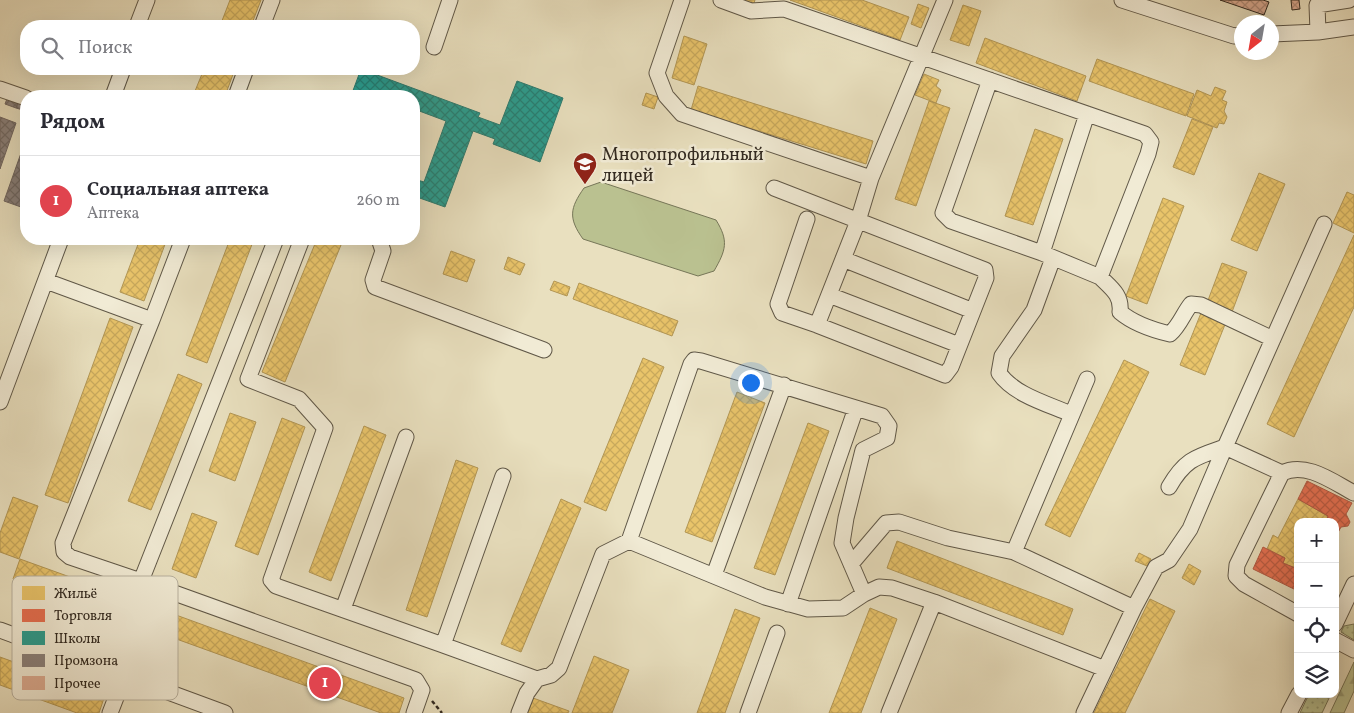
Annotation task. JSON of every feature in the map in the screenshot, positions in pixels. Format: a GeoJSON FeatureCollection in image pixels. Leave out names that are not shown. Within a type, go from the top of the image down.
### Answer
{"type":"FeatureCollection","features":[{"type":"Feature","properties":{"kind":"street"},"geometry":{"type":"LineString","coordinates":[[140,20],[147,0]]}},
{"type":"Feature","properties":{"kind":"street"},"geometry":{"type":"LineString","coordinates":[[264,20],[272,0]]}},
{"type":"Feature","properties":{"kind":"street"},"geometry":{"type":"LineString","coordinates":[[434,47],[450,0]]}},
{"type":"Feature","properties":{"kind":"street"},"geometry":{"type":"LineString","coordinates":[[682,0],[657,73],[666,96],[682,114],[871,178]]}},
{"type":"Feature","properties":{"kind":"street"},"geometry":{"type":"LineString","coordinates":[[720,0],[751,11],[784,9],[1146,134],[1151,142],[1148,154],[1100,277]]}},
{"type":"Feature","properties":{"kind":"street"},"geometry":{"type":"LineString","coordinates":[[817,326],[858,221],[871,178],[945,0]]}},
{"type":"Feature","properties":{"kind":"street"},"geometry":{"type":"LineString","coordinates":[[1122,0],[1234,36]]}},
{"type":"Feature","properties":{"kind":"street"},"geometry":{"type":"LineString","coordinates":[[1318,32],[1317,3],[1349,0]]}},
{"type":"Feature","properties":{"kind":"street"},"geometry":{"type":"LineString","coordinates":[[1279,34],[1318,32],[1354,27]]}},
{"type":"Feature","properties":{"kind":"street"},"geometry":{"type":"LineString","coordinates":[[115,90],[121,75]]}},
{"type":"Feature","properties":{"kind":"street"},"geometry":{"type":"LineString","coordinates":[[238,90],[244,75]]}},
{"type":"Feature","properties":{"kind":"street"},"geometry":{"type":"LineString","coordinates":[[990,80],[943,213],[950,221],[1048,255],[1100,277],[1115,292],[1121,302],[1120,312],[1128,319],[1159,332],[1170,334],[1178,327],[1184,312],[1191,304],[1201,305],[1273,339]]}},
{"type":"Feature","properties":{"kind":"street"},"geometry":{"type":"LineString","coordinates":[[0,89],[20,96]]}},
{"type":"Feature","properties":{"kind":"street"},"geometry":{"type":"LineString","coordinates":[[1072,414],[1015,388],[1006,382],[999,373],[1002,356],[1034,310],[1087,114]]}},
{"type":"Feature","properties":{"kind":"street"},"geometry":{"type":"LineString","coordinates":[[774,188],[985,270],[986,278],[951,367],[945,375],[782,313],[778,304],[807,219]]}},
{"type":"Feature","properties":{"kind":"street"},"geometry":{"type":"LineString","coordinates":[[1084,713],[1134,608],[1156,567],[1169,560],[1175,554],[1190,529],[1324,224]]}},
{"type":"Feature","properties":{"kind":"street"},"geometry":{"type":"LineString","coordinates":[[0,402],[59,245]]}},
{"type":"Feature","properties":{"kind":"street"},"geometry":{"type":"LineString","coordinates":[[126,576],[70,557],[64,552],[63,543],[181,245]]}},
{"type":"Feature","properties":{"kind":"street"},"geometry":{"type":"LineString","coordinates":[[143,576],[274,245]]}},
{"type":"Feature","properties":{"kind":"street"},"geometry":{"type":"LineString","coordinates":[[248,378],[300,245]]}},
{"type":"Feature","properties":{"kind":"street"},"geometry":{"type":"LineString","coordinates":[[381,245],[383,251],[373,280],[375,287],[544,350]]}},
{"type":"Feature","properties":{"kind":"street"},"geometry":{"type":"LineString","coordinates":[[843,259],[973,310]]}},
{"type":"Feature","properties":{"kind":"street"},"geometry":{"type":"LineString","coordinates":[[46,281],[152,320]]}},
{"type":"Feature","properties":{"kind":"street"},"geometry":{"type":"LineString","coordinates":[[829,295],[959,345]]}},
{"type":"Feature","properties":{"kind":"street"},"geometry":{"type":"LineString","coordinates":[[221,382],[248,378],[300,399],[325,428],[271,580],[276,586],[537,679],[551,675],[559,668],[603,554],[629,542],[694,360],[784,385],[882,416],[889,426],[887,438],[863,450],[846,518],[842,543],[864,594]]}},
{"type":"Feature","properties":{"kind":"street"},"geometry":{"type":"LineString","coordinates":[[1014,552],[1087,378]]}},
{"type":"Feature","properties":{"kind":"street"},"geometry":{"type":"LineString","coordinates":[[714,575],[784,385]]}},
{"type":"Feature","properties":{"kind":"street"},"geometry":{"type":"LineString","coordinates":[[788,604],[856,408]]}},
{"type":"Feature","properties":{"kind":"street"},"geometry":{"type":"LineString","coordinates":[[343,609],[406,437]]}},
{"type":"Feature","properties":{"kind":"street"},"geometry":{"type":"LineString","coordinates":[[1169,487],[1180,469],[1195,457],[1225,447],[1282,473]]}},
{"type":"Feature","properties":{"kind":"street"},"geometry":{"type":"LineString","coordinates":[[1294,612],[1244,584],[1236,576],[1237,565],[1282,473],[1290,469],[1305,468],[1354,493]]}},
{"type":"Feature","properties":{"kind":"street"},"geometry":{"type":"LineString","coordinates":[[443,645],[503,476]]}},
{"type":"Feature","properties":{"kind":"street"},"geometry":{"type":"LineString","coordinates":[[851,564],[886,523],[899,522],[948,538],[1014,552],[1134,608]]}},
{"type":"Feature","properties":{"kind":"street"},"geometry":{"type":"LineString","coordinates":[[629,542],[765,597],[808,610],[843,608],[878,587],[892,588],[934,602],[1104,669]]}},
{"type":"Feature","properties":{"kind":"street"},"geometry":{"type":"LineString","coordinates":[[1339,616],[1354,584]]}},
{"type":"Feature","properties":{"kind":"street"},"geometry":{"type":"LineString","coordinates":[[178,594],[416,680],[422,690],[414,713]]}},
{"type":"Feature","properties":{"kind":"street"},"geometry":{"type":"LineString","coordinates":[[889,713],[934,602]]}},
{"type":"Feature","properties":{"kind":"street"},"geometry":{"type":"LineString","coordinates":[[0,630],[12,634]]}},
{"type":"Feature","properties":{"kind":"street"},"geometry":{"type":"LineString","coordinates":[[748,713],[777,633]]}},
{"type":"Feature","properties":{"kind":"street"},"geometry":{"type":"LineString","coordinates":[[1339,642],[1354,650]]}},
{"type":"Feature","properties":{"kind":"street"},"geometry":{"type":"LineString","coordinates":[[519,713],[527,693],[537,679]]}},
{"type":"Feature","properties":{"kind":"street"},"geometry":{"type":"LineString","coordinates":[[1289,713],[1297,698]]}},
{"type":"Feature","properties":{"kind":"street"},"geometry":{"type":"LineString","coordinates":[[110,713],[115,700]]}},
{"type":"Feature","properties":{"kind":"street"},"geometry":{"type":"LineString","coordinates":[[177,700],[193,707],[226,713]]}},
{"type":"Feature","properties":{"kind":"green space"},"geometry":{"type":"Polygon","coordinates":[[[601,182],[716,220],[723,234],[724,246],[714,271],[698,276],[583,239],[573,219],[574,207],[584,188],[601,182]]]}},
{"type":"Feature","properties":{"kind":"green space"},"geometry":{"type":"Polygon","coordinates":[[[1354,624],[1354,640],[1341,632],[1344,626],[1354,624]]]}},
{"type":"Feature","properties":{"kind":"green space"},"geometry":{"type":"Polygon","coordinates":[[[1354,662],[1354,691],[1344,713],[1330,713],[1337,698],[1339,698],[1339,694],[1354,662]]]}},
{"type":"Feature","properties":{"kind":"green space"},"geometry":{"type":"Polygon","coordinates":[[[1307,698],[1329,698],[1322,713],[1300,713],[1307,698]]]}},
{"type":"Feature","properties":{"kind":"building: Жильё"},"geometry":{"type":"Polygon","coordinates":[[[230,0],[261,0],[253,20],[222,20],[230,0]]]}},
{"type":"Feature","properties":{"kind":"building: Жильё"},"geometry":{"type":"Polygon","coordinates":[[[737,0],[755,0],[753,6],[737,0]]]}},
{"type":"Feature","properties":{"kind":"building: Жильё"},"geometry":{"type":"Polygon","coordinates":[[[790,0],[862,0],[909,17],[900,40],[790,0]]]}},
{"type":"Feature","properties":{"kind":"building: Жильё"},"geometry":{"type":"Polygon","coordinates":[[[918,4],[929,8],[921,28],[911,24],[918,4]]]}},
{"type":"Feature","properties":{"kind":"building: Жильё"},"geometry":{"type":"Polygon","coordinates":[[[963,5],[981,11],[969,46],[950,40],[963,5]]]}},
{"type":"Feature","properties":{"kind":"building: Жильё"},"geometry":{"type":"Polygon","coordinates":[[[684,36],[707,44],[694,85],[672,78],[684,36]]]}},
{"type":"Feature","properties":{"kind":"building: Жильё"},"geometry":{"type":"Polygon","coordinates":[[[985,38],[1086,76],[1077,101],[976,63],[985,38]]]}},
{"type":"Feature","properties":{"kind":"building: Жильё"},"geometry":{"type":"Polygon","coordinates":[[[1097,59],[1194,94],[1186,116],[1089,81],[1097,59]]]}},
{"type":"Feature","properties":{"kind":"building: Жильё"},"geometry":{"type":"Polygon","coordinates":[[[924,74],[939,80],[936,86],[941,90],[936,103],[915,95],[924,74]]]}},
{"type":"Feature","properties":{"kind":"building: Жильё"},"geometry":{"type":"Polygon","coordinates":[[[202,75],[233,75],[227,90],[195,90],[202,75]]]}},
{"type":"Feature","properties":{"kind":"building: Жильё"},"geometry":{"type":"Polygon","coordinates":[[[698,86],[873,141],[866,164],[691,110],[698,86]]]}},
{"type":"Feature","properties":{"kind":"building: Жильё"},"geometry":{"type":"Polygon","coordinates":[[[1215,87],[1226,91],[1222,100],[1227,102],[1224,111],[1227,117],[1224,124],[1219,123],[1217,128],[1187,116],[1197,90],[1211,96],[1215,87]]]}},
{"type":"Feature","properties":{"kind":"building: Жильё"},"geometry":{"type":"Polygon","coordinates":[[[646,93],[658,97],[654,109],[642,105],[646,93]]]}},
{"type":"Feature","properties":{"kind":"building: Жильё"},"geometry":{"type":"Polygon","coordinates":[[[929,101],[950,108],[916,206],[895,199],[929,101]]]}},
{"type":"Feature","properties":{"kind":"building: Жильё"},"geometry":{"type":"Polygon","coordinates":[[[1192,119],[1213,127],[1194,175],[1173,167],[1192,119]]]}},
{"type":"Feature","properties":{"kind":"building: Жильё"},"geometry":{"type":"Polygon","coordinates":[[[1035,129],[1063,139],[1033,225],[1005,216],[1035,129]]]}},
{"type":"Feature","properties":{"kind":"building: Жильё"},"geometry":{"type":"Polygon","coordinates":[[[1259,173],[1285,184],[1257,251],[1231,240],[1259,173]]]}},
{"type":"Feature","properties":{"kind":"building: Жильё"},"geometry":{"type":"Polygon","coordinates":[[[1347,192],[1354,195],[1354,233],[1333,223],[1347,192]]]}},
{"type":"Feature","properties":{"kind":"building: Жильё"},"geometry":{"type":"Polygon","coordinates":[[[1163,198],[1184,206],[1147,304],[1126,296],[1163,198]]]}},
{"type":"Feature","properties":{"kind":"building: Жильё"},"geometry":{"type":"Polygon","coordinates":[[[1354,235],[1354,307],[1294,437],[1267,424],[1354,235]]]}},
{"type":"Feature","properties":{"kind":"building: Жильё"},"geometry":{"type":"Polygon","coordinates":[[[138,245],[165,245],[144,301],[120,292],[138,245]]]}},
{"type":"Feature","properties":{"kind":"building: Жильё"},"geometry":{"type":"Polygon","coordinates":[[[228,245],[252,245],[207,363],[186,355],[228,245]]]}},
{"type":"Feature","properties":{"kind":"building: Жильё"},"geometry":{"type":"Polygon","coordinates":[[[315,245],[341,245],[285,382],[262,372],[315,245]]]}},
{"type":"Feature","properties":{"kind":"building: Жильё"},"geometry":{"type":"Polygon","coordinates":[[[451,251],[475,260],[467,282],[443,274],[451,251]]]}},
{"type":"Feature","properties":{"kind":"building: Жильё"},"geometry":{"type":"Polygon","coordinates":[[[508,257],[525,264],[520,275],[504,269],[508,257]]]}},
{"type":"Feature","properties":{"kind":"building: Жильё"},"geometry":{"type":"Polygon","coordinates":[[[1222,263],[1247,272],[1232,312],[1207,303],[1222,263]]]}},
{"type":"Feature","properties":{"kind":"building: Жильё"},"geometry":{"type":"Polygon","coordinates":[[[554,281],[570,287],[567,296],[550,290],[554,281]]]}},
{"type":"Feature","properties":{"kind":"building: Жильё"},"geometry":{"type":"Polygon","coordinates":[[[579,283],[678,321],[672,336],[573,299],[579,283]]]}},
{"type":"Feature","properties":{"kind":"building: Жильё"},"geometry":{"type":"Polygon","coordinates":[[[1201,313],[1226,322],[1205,375],[1180,365],[1201,313]]]}},
{"type":"Feature","properties":{"kind":"building: Жильё"},"geometry":{"type":"Polygon","coordinates":[[[110,318],[133,327],[68,503],[45,495],[110,318]]]}},
{"type":"Feature","properties":{"kind":"building: Жильё"},"geometry":{"type":"Polygon","coordinates":[[[643,358],[664,367],[606,511],[584,502],[643,358]]]}},
{"type":"Feature","properties":{"kind":"building: Жильё"},"geometry":{"type":"Polygon","coordinates":[[[1124,360],[1149,372],[1070,537],[1045,525],[1124,360]]]}},
{"type":"Feature","properties":{"kind":"building: Жильё"},"geometry":{"type":"Polygon","coordinates":[[[178,374],[202,384],[151,510],[128,501],[178,374]]]}},
{"type":"Feature","properties":{"kind":"building: Жильё"},"geometry":{"type":"Polygon","coordinates":[[[737,392],[765,403],[712,542],[685,532],[737,392]]]}},
{"type":"Feature","properties":{"kind":"building: Жильё"},"geometry":{"type":"Polygon","coordinates":[[[230,413],[256,422],[235,481],[209,471],[230,413]]]}},
{"type":"Feature","properties":{"kind":"building: Жильё"},"geometry":{"type":"Polygon","coordinates":[[[282,418],[305,427],[258,555],[235,546],[282,418]]]}},
{"type":"Feature","properties":{"kind":"building: Жильё"},"geometry":{"type":"Polygon","coordinates":[[[808,423],[829,431],[775,575],[754,568],[808,423]]]}},
{"type":"Feature","properties":{"kind":"building: Жильё"},"geometry":{"type":"Polygon","coordinates":[[[364,426],[386,435],[331,581],[309,572],[364,426]]]}},
{"type":"Feature","properties":{"kind":"building: Жильё"},"geometry":{"type":"Polygon","coordinates":[[[456,460],[478,468],[427,617],[406,610],[456,460]]]}},
{"type":"Feature","properties":{"kind":"building: Жильё"},"geometry":{"type":"Polygon","coordinates":[[[13,497],[38,506],[19,559],[0,552],[0,533],[13,497]]]}},
{"type":"Feature","properties":{"kind":"building: Жильё"},"geometry":{"type":"Polygon","coordinates":[[[561,499],[581,508],[521,652],[501,644],[561,499]]]}},
{"type":"Feature","properties":{"kind":"building: Жильё"},"geometry":{"type":"Polygon","coordinates":[[[1298,499],[1328,516],[1327,518],[1294,518],[1294,568],[1283,563],[1285,558],[1267,549],[1273,535],[1278,538],[1298,499]]]}},
{"type":"Feature","properties":{"kind":"building: Жильё"},"geometry":{"type":"Polygon","coordinates":[[[192,513],[217,522],[196,578],[172,569],[192,513]]]}},
{"type":"Feature","properties":{"kind":"building: Жильё"},"geometry":{"type":"Polygon","coordinates":[[[897,541],[1073,609],[1063,635],[887,568],[897,541]]]}},
{"type":"Feature","properties":{"kind":"building: Жильё"},"geometry":{"type":"Polygon","coordinates":[[[1139,553],[1151,559],[1147,566],[1135,561],[1139,553]]]}},
{"type":"Feature","properties":{"kind":"building: Жильё"},"geometry":{"type":"Polygon","coordinates":[[[20,559],[67,576],[14,576],[20,559]]]}},
{"type":"Feature","properties":{"kind":"building: Жильё"},"geometry":{"type":"Polygon","coordinates":[[[1189,564],[1201,571],[1194,585],[1182,578],[1189,564]]]}},
{"type":"Feature","properties":{"kind":"building: Жильё"},"geometry":{"type":"Polygon","coordinates":[[[1150,599],[1175,611],[1125,713],[1094,713],[1150,599]]]}},
{"type":"Feature","properties":{"kind":"building: Жильё"},"geometry":{"type":"Polygon","coordinates":[[[870,608],[897,619],[861,713],[829,713],[870,608]]]}},
{"type":"Feature","properties":{"kind":"building: Жильё"},"geometry":{"type":"Polygon","coordinates":[[[735,609],[760,618],[725,713],[697,713],[735,609]]]}},
{"type":"Feature","properties":{"kind":"building: Жильё"},"geometry":{"type":"Polygon","coordinates":[[[178,616],[404,698],[399,713],[381,713],[178,640],[178,616]]]}},
{"type":"Feature","properties":{"kind":"building: Жильё"},"geometry":{"type":"Polygon","coordinates":[[[594,656],[629,670],[612,713],[572,713],[594,656]]]}},
{"type":"Feature","properties":{"kind":"building: Жильё"},"geometry":{"type":"Polygon","coordinates":[[[0,657],[12,661],[12,689],[0,685],[0,657]]]}},
{"type":"Feature","properties":{"kind":"building: Жильё"},"geometry":{"type":"Polygon","coordinates":[[[533,698],[569,711],[568,713],[528,713],[533,698]]]}},
{"type":"Feature","properties":{"kind":"building: Жильё"},"geometry":{"type":"Polygon","coordinates":[[[41,700],[103,700],[99,713],[77,713],[41,700]]]}},
{"type":"Feature","properties":{"kind":"building: Торговля"},"geometry":{"type":"Polygon","coordinates":[[[1307,481],[1352,503],[1346,514],[1350,522],[1348,526],[1341,527],[1339,531],[1339,518],[1327,518],[1328,516],[1298,499],[1307,481]]]}},
{"type":"Feature","properties":{"kind":"building: Торговля"},"geometry":{"type":"Polygon","coordinates":[[[1263,547],[1285,558],[1283,563],[1294,567],[1294,589],[1253,569],[1263,547]]]}},
{"type":"Feature","properties":{"kind":"building: Школы"},"geometry":{"type":"Polygon","coordinates":[[[359,75],[377,75],[418,90],[353,90],[359,75]]]}},
{"type":"Feature","properties":{"kind":"building: Школы"},"geometry":{"type":"Polygon","coordinates":[[[517,81],[563,98],[540,162],[493,144],[495,139],[473,131],[445,207],[420,198],[420,181],[424,182],[446,121],[420,111],[420,91],[480,113],[478,117],[500,125],[517,81]]]}},
{"type":"Feature","properties":{"kind":"building: Промзона"},"geometry":{"type":"Polygon","coordinates":[[[8,96],[19,100],[16,108],[5,104],[8,96]]]}},
{"type":"Feature","properties":{"kind":"building: Промзона"},"geometry":{"type":"Polygon","coordinates":[[[19,100],[20,100],[20,109],[16,108],[19,100]]]}},
{"type":"Feature","properties":{"kind":"building: Промзона"},"geometry":{"type":"Polygon","coordinates":[[[0,117],[16,123],[0,169],[0,117]]]}},
{"type":"Feature","properties":{"kind":"building: Промзона"},"geometry":{"type":"Polygon","coordinates":[[[20,156],[20,207],[4,201],[20,156]]]}},
{"type":"Feature","properties":{"kind":"building: Прочее"},"geometry":{"type":"Polygon","coordinates":[[[1220,0],[1263,0],[1269,2],[1264,15],[1220,0]]]}},
{"type":"Feature","properties":{"kind":"building: Прочее"},"geometry":{"type":"Polygon","coordinates":[[[1291,0],[1299,0],[1300,9],[1292,10],[1291,0]]]}},
{"type":"Feature","properties":{"kind":"place","name":"Многопрофильный лицей"},"geometry":{"type":"Point","coordinates":[585,185]}},
{"type":"Feature","properties":{"kind":"place","name":"Социальная аптека"},"geometry":{"type":"Point","coordinates":[325,683]}}]}
